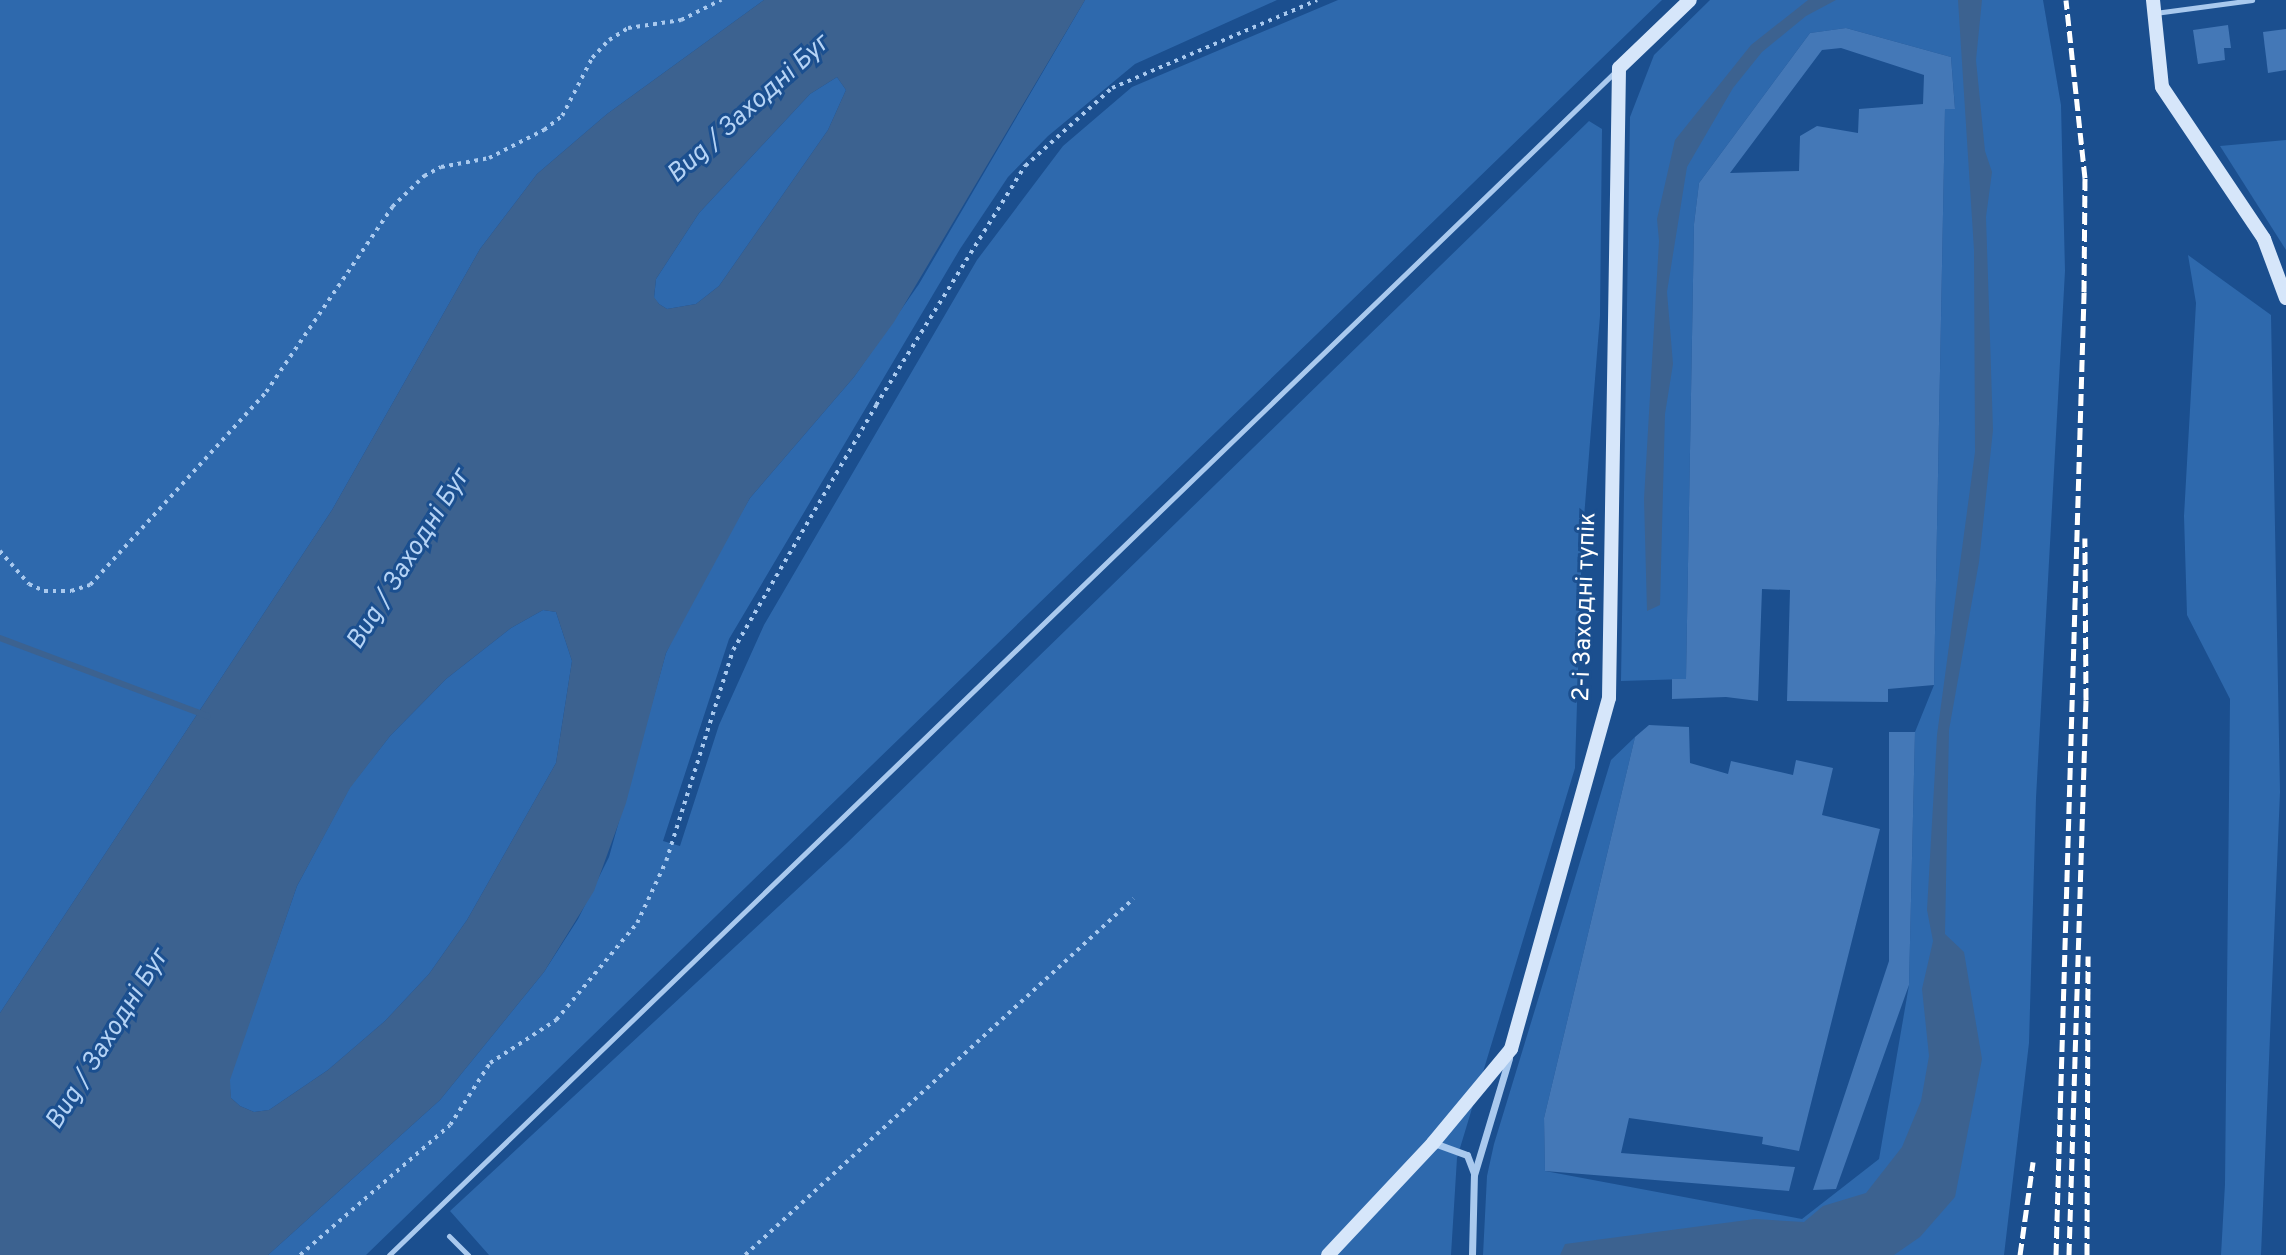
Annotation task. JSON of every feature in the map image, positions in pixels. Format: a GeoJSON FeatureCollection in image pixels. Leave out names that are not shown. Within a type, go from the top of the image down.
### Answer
{"type":"FeatureCollection","features":[{"type":"Feature","properties":{"kind":"main road"},"geometry":{"type":"LineString","coordinates":[[1619,68],[1690,0]]}},
{"type":"Feature","properties":{"kind":"main road"},"geometry":{"type":"LineString","coordinates":[[2153,6],[2162,87],[2264,239],[2286,298]]}},
{"type":"Feature","properties":{"kind":"main road","name":"2-і Заходні тупік"},"geometry":{"type":"LineString","coordinates":[[1511,1049],[1609,698],[1619,68]]}},
{"type":"Feature","properties":{"kind":"main road"},"geometry":{"type":"LineString","coordinates":[[1328,1255],[1433,1143],[1511,1049]]}},
{"type":"Feature","properties":{"kind":"street","name":"2-і Заходні тупік"},"geometry":{"type":"LineString","coordinates":[[1472,1255],[1474,1175],[1511,1049]]}},
{"type":"Feature","properties":{"kind":"street"},"geometry":{"type":"LineString","coordinates":[[1433,1143],[1467,1155],[1474,1175]]}},
{"type":"Feature","properties":{"kind":"lane"},"geometry":{"type":"LineString","coordinates":[[2153,6],[2252,0]]}},
{"type":"Feature","properties":{"kind":"lane"},"geometry":{"type":"LineString","coordinates":[[389,1255],[1619,68]]}},
{"type":"Feature","properties":{"kind":"lane"},"geometry":{"type":"LineString","coordinates":[[449,1236],[468,1255]]}},
{"type":"Feature","properties":{"kind":"path"},"geometry":{"type":"LineString","coordinates":[[0,551],[29,584],[44,591],[71,591],[90,585],[266,392],[392,207],[424,176],[441,167],[489,158],[544,130],[562,116],[592,58],[628,28],[681,20],[721,0]]}},
{"type":"Feature","properties":{"kind":"path"},"geometry":{"type":"LineString","coordinates":[[300,1255],[450,1125],[490,1063],[556,1020],[637,923],[666,861],[733,650],[876,405],[1026,166],[1112,88],[1317,0]]}},
{"type":"Feature","properties":{"kind":"path"},"geometry":{"type":"LineString","coordinates":[[745,1255],[1133,899]]}},
{"type":"Feature","properties":{"kind":"shaded area"},"geometry":{"type":"Polygon","coordinates":[[[0,0],[764,0],[607,114],[537,174],[480,249],[332,510],[0,1013],[0,0]]]}},
{"type":"Feature","properties":{"kind":"shaded area"},"geometry":{"type":"Polygon","coordinates":[[[1085,0],[1277,0],[1135,64],[1048,136],[1008,177],[960,249],[729,639],[663,841],[680,846],[719,725],[764,625],[977,260],[1063,146],[1132,87],[1338,0],[1662,0],[366,1255],[268,1255],[440,1100],[544,972],[578,919],[609,857],[666,653],[697,588],[750,498],[854,377],[919,284],[1085,0]]]}},
{"type":"Feature","properties":{"kind":"shaded area"},"geometry":{"type":"Polygon","coordinates":[[[1710,0],[2043,0],[2061,105],[2065,271],[2036,798],[2029,1043],[2004,1255],[1483,1255],[1487,1176],[1494,1144],[1611,760],[1635,737],[1544,1118],[1545,1171],[1802,1219],[1879,1159],[1909,985],[1915,732],[1934,685],[1945,109],[1955,108],[1951,57],[1846,28],[1810,33],[1699,183],[1694,224],[1686,679],[1621,681],[1630,117],[1654,55],[1710,0]]]}},
{"type":"Feature","properties":{"kind":"shaded area"},"geometry":{"type":"Polygon","coordinates":[[[837,77],[846,90],[828,130],[719,286],[696,304],[667,309],[659,304],[654,298],[656,279],[699,213],[810,94],[837,77]]]}},
{"type":"Feature","properties":{"kind":"shaded area"},"geometry":{"type":"Polygon","coordinates":[[[1589,121],[1602,129],[1600,316],[1582,543],[1575,768],[1457,1158],[1451,1255],[489,1255],[450,1211],[847,843],[1589,121]]]}},
{"type":"Feature","properties":{"kind":"shaded area"},"geometry":{"type":"Polygon","coordinates":[[[2286,140],[2286,250],[2220,146],[2286,140]]]}},
{"type":"Feature","properties":{"kind":"shaded area"},"geometry":{"type":"Polygon","coordinates":[[[2188,255],[2271,315],[2280,792],[2261,1255],[2221,1255],[2225,1184],[2230,699],[2187,615],[2184,516],[2196,303],[2188,255]]]}},
{"type":"Feature","properties":{"kind":"shaded area"},"geometry":{"type":"Polygon","coordinates":[[[543,610],[556,612],[572,661],[556,763],[467,920],[429,974],[385,1021],[328,1070],[269,1110],[254,1112],[240,1106],[231,1098],[229,1080],[297,886],[350,787],[390,736],[446,679],[511,628],[543,610]]]}},
{"type":"Feature","properties":{"kind":"water","name":"Bug / Заходні Буг"},"geometry":{"type":"Polygon","coordinates":[[[764,0],[1085,0],[894,322],[854,377],[750,498],[666,653],[626,803],[594,891],[544,972],[440,1100],[268,1255],[0,1255],[0,1013],[332,510],[480,249],[537,174],[607,114],[764,0]],[[837,77],[810,94],[699,213],[656,279],[654,297],[659,304],[667,309],[696,304],[719,286],[828,130],[846,90],[837,77]],[[543,610],[511,628],[446,679],[390,736],[350,788],[297,886],[230,1080],[231,1098],[240,1106],[254,1112],[269,1110],[328,1070],[385,1021],[429,974],[467,920],[556,763],[572,661],[556,612],[543,610]]]}},
{"type":"Feature","properties":{"kind":"water"},"geometry":{"type":"Polygon","coordinates":[[[1808,0],[1836,0],[1806,16],[1762,52],[1733,88],[1687,167],[1667,292],[1673,364],[1665,414],[1660,605],[1647,611],[1644,499],[1659,241],[1657,219],[1675,140],[1751,45],[1808,0]]]}},
{"type":"Feature","properties":{"kind":"water"},"geometry":{"type":"Polygon","coordinates":[[[1958,0],[1982,0],[1976,60],[1985,151],[1992,172],[1986,217],[1993,430],[1979,562],[1949,730],[1945,934],[1964,952],[1982,1059],[1955,1197],[1920,1237],[1894,1255],[1560,1255],[1565,1244],[1755,1219],[1804,1222],[1823,1206],[1866,1193],[1902,1147],[1921,1101],[1929,1056],[1922,989],[1933,941],[1927,910],[1937,735],[1975,452],[1974,250],[1958,0]]]}},
{"type":"Feature","properties":{"kind":"building"},"geometry":{"type":"Polygon","coordinates":[[[2228,25],[2231,48],[2224,48],[2225,60],[2198,64],[2193,30],[2228,25]]]}},
{"type":"Feature","properties":{"kind":"building"},"geometry":{"type":"Polygon","coordinates":[[[1846,28],[1951,57],[1955,109],[1945,109],[1934,685],[1888,689],[1888,702],[1787,701],[1790,590],[1762,589],[1758,701],[1726,697],[1672,699],[1672,679],[1686,679],[1694,224],[1699,183],[1810,33],[1846,28]],[[1841,48],[1822,50],[1730,173],[1799,171],[1800,136],[1817,126],[1858,133],[1859,109],[1923,104],[1924,75],[1841,48]]]}},
{"type":"Feature","properties":{"kind":"building"},"geometry":{"type":"Polygon","coordinates":[[[2286,29],[2286,70],[2268,73],[2263,32],[2286,29]]]}},
{"type":"Feature","properties":{"kind":"building"},"geometry":{"type":"Polygon","coordinates":[[[1649,725],[1689,727],[1690,763],[1728,774],[1731,761],[1793,775],[1796,760],[1833,768],[1822,815],[1880,829],[1799,1151],[1762,1144],[1763,1137],[1629,1118],[1621,1153],[1795,1167],[1789,1191],[1545,1171],[1544,1118],[1635,737],[1649,725]]]}},
{"type":"Feature","properties":{"kind":"building"},"geometry":{"type":"Polygon","coordinates":[[[1889,732],[1915,732],[1909,985],[1836,1189],[1813,1190],[1889,961],[1889,732]]]}},
{"type":"Feature","properties":{"kind":"waterway"},"geometry":{"type":"LineString","coordinates":[[0,638],[208,716]]}},
{"type":"Feature","properties":{"kind":"railway"},"geometry":{"type":"LineString","coordinates":[[2056,1255],[2085,178],[2066,0]]}},
{"type":"Feature","properties":{"kind":"railway"},"geometry":{"type":"LineString","coordinates":[[2069,1255],[2086,700],[2085,538]]}},
{"type":"Feature","properties":{"kind":"railway"},"geometry":{"type":"LineString","coordinates":[[2087,1255],[2088,956]]}},
{"type":"Feature","properties":{"kind":"railway"},"geometry":{"type":"LineString","coordinates":[[2020,1255],[2033,1162]]}}]}
